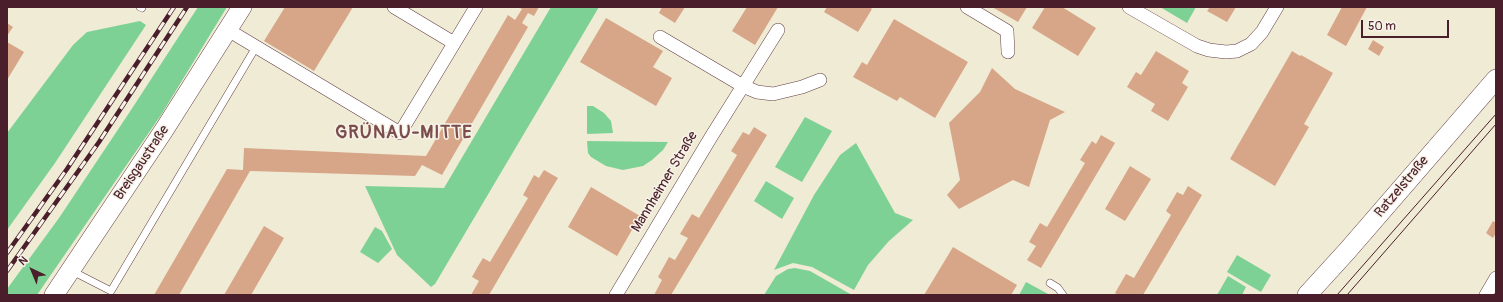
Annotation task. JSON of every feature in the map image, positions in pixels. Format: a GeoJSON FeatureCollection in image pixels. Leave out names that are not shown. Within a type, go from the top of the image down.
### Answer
{"type":"FeatureCollection","features":[{"type":"Feature","properties":{"kind":"street","name":"Breisgaustraße"},"geometry":{"type":"LineString","coordinates":[[54,295],[164,130],[242,7]]}},
{"type":"Feature","properties":{"kind":"street"},"geometry":{"type":"LineString","coordinates":[[394,7],[454,43]]}},
{"type":"Feature","properties":{"kind":"street"},"geometry":{"type":"LineString","coordinates":[[228,30],[400,133],[476,7]]}},
{"type":"Feature","properties":{"kind":"street"},"geometry":{"type":"LineString","coordinates":[[967,7],[1007,31],[1008,52]]}},
{"type":"Feature","properties":{"kind":"street"},"geometry":{"type":"LineString","coordinates":[[1129,7],[1203,49],[1226,52],[1237,51],[1251,44],[1262,32],[1277,7]]}},
{"type":"Feature","properties":{"kind":"street","name":"Mannheimer Straße"},"geometry":{"type":"LineString","coordinates":[[616,295],[778,30]]}},
{"type":"Feature","properties":{"kind":"street"},"geometry":{"type":"LineString","coordinates":[[660,37],[743,86],[757,92],[773,94],[802,87],[820,80]]}},
{"type":"Feature","properties":{"kind":"street","name":"Ratzelstraße"},"geometry":{"type":"LineString","coordinates":[[1307,295],[1496,79]]}},
{"type":"Feature","properties":{"kind":"street"},"geometry":{"type":"LineString","coordinates":[[1486,295],[1496,278]]}},
{"type":"Feature","properties":{"kind":"lane"},"geometry":{"type":"LineString","coordinates":[[71,271],[111,291],[256,47]]}},
{"type":"Feature","properties":{"kind":"lane"},"geometry":{"type":"LineString","coordinates":[[1050,283],[1058,288],[1063,295]]}},
{"type":"Feature","properties":{"kind":"green space"},"geometry":{"type":"Polygon","coordinates":[[[198,7],[227,7],[161,115],[37,295],[7,295],[7,289],[59,218],[198,7]]]}},
{"type":"Feature","properties":{"kind":"green space"},"geometry":{"type":"Polygon","coordinates":[[[551,7],[599,7],[435,284],[431,287],[397,255],[365,186],[444,188],[551,7]]]}},
{"type":"Feature","properties":{"kind":"green space"},"geometry":{"type":"Polygon","coordinates":[[[1160,7],[1196,7],[1187,23],[1160,7]]]}},
{"type":"Feature","properties":{"kind":"green space"},"geometry":{"type":"Polygon","coordinates":[[[140,21],[146,25],[55,163],[7,230],[7,133],[73,45],[87,32],[140,21]]]}},
{"type":"Feature","properties":{"kind":"green space"},"geometry":{"type":"Polygon","coordinates":[[[587,106],[593,106],[604,113],[611,121],[613,133],[587,134],[587,106]]]}},
{"type":"Feature","properties":{"kind":"green space"},"geometry":{"type":"Polygon","coordinates":[[[805,117],[832,131],[802,182],[775,167],[805,117]]]}},
{"type":"Feature","properties":{"kind":"green space"},"geometry":{"type":"Polygon","coordinates":[[[587,141],[668,142],[663,150],[643,166],[623,170],[606,166],[591,157],[588,153],[587,141]]]}},
{"type":"Feature","properties":{"kind":"green space"},"geometry":{"type":"Polygon","coordinates":[[[856,143],[895,213],[913,220],[889,241],[868,265],[854,290],[812,267],[793,263],[774,270],[814,195],[840,155],[856,143]]]}},
{"type":"Feature","properties":{"kind":"green space"},"geometry":{"type":"Polygon","coordinates":[[[766,181],[794,198],[782,219],[754,201],[766,181]]]}},
{"type":"Feature","properties":{"kind":"green space"},"geometry":{"type":"Polygon","coordinates":[[[375,227],[382,231],[392,249],[378,263],[360,252],[375,227]]]}},
{"type":"Feature","properties":{"kind":"green space"},"geometry":{"type":"Polygon","coordinates":[[[1237,255],[1271,275],[1261,292],[1227,272],[1237,255]]]}},
{"type":"Feature","properties":{"kind":"green space"},"geometry":{"type":"Polygon","coordinates":[[[795,268],[810,271],[852,295],[764,295],[776,276],[788,269],[795,268]]]}},
{"type":"Feature","properties":{"kind":"green space"},"geometry":{"type":"Polygon","coordinates":[[[1228,276],[1246,287],[1242,295],[1217,295],[1228,276]]]}},
{"type":"Feature","properties":{"kind":"green space"},"geometry":{"type":"Polygon","coordinates":[[[1026,282],[1050,295],[1019,295],[1026,282]]]}},
{"type":"Feature","properties":{"kind":"building"},"geometry":{"type":"Polygon","coordinates":[[[285,7],[353,7],[314,71],[264,41],[285,7]]]}},
{"type":"Feature","properties":{"kind":"building"},"geometry":{"type":"Polygon","coordinates":[[[518,7],[539,7],[534,16],[528,13],[522,23],[528,27],[442,175],[422,165],[415,176],[250,171],[179,295],[154,295],[227,169],[243,170],[244,148],[426,156],[508,15],[515,20],[522,9],[518,7]]]}},
{"type":"Feature","properties":{"kind":"building"},"geometry":{"type":"Polygon","coordinates":[[[662,7],[685,7],[675,23],[659,13],[662,7]]]}},
{"type":"Feature","properties":{"kind":"building"},"geometry":{"type":"Polygon","coordinates":[[[747,7],[778,7],[755,45],[732,31],[747,7]]]}},
{"type":"Feature","properties":{"kind":"building"},"geometry":{"type":"Polygon","coordinates":[[[827,7],[869,7],[872,9],[858,32],[824,12],[827,7]]]}},
{"type":"Feature","properties":{"kind":"building"},"geometry":{"type":"Polygon","coordinates":[[[992,7],[1027,7],[1018,22],[992,7]]]}},
{"type":"Feature","properties":{"kind":"building"},"geometry":{"type":"Polygon","coordinates":[[[1045,7],[1062,7],[1096,28],[1078,56],[1032,28],[1045,7]]]}},
{"type":"Feature","properties":{"kind":"building"},"geometry":{"type":"Polygon","coordinates":[[[1210,7],[1236,7],[1227,22],[1207,11],[1210,7]]]}},
{"type":"Feature","properties":{"kind":"building"},"geometry":{"type":"Polygon","coordinates":[[[1342,7],[1367,7],[1346,46],[1327,35],[1342,7]]]}},
{"type":"Feature","properties":{"kind":"building"},"geometry":{"type":"Polygon","coordinates":[[[606,18],[663,51],[653,67],[672,78],[656,106],[580,62],[606,18]]]}},
{"type":"Feature","properties":{"kind":"building"},"geometry":{"type":"Polygon","coordinates":[[[894,19],[968,62],[935,118],[900,97],[897,101],[853,77],[862,62],[867,65],[894,19]]]}},
{"type":"Feature","properties":{"kind":"building"},"geometry":{"type":"Polygon","coordinates":[[[7,23],[13,27],[7,36],[7,23]]]}},
{"type":"Feature","properties":{"kind":"building"},"geometry":{"type":"Polygon","coordinates":[[[1373,40],[1384,47],[1379,56],[1368,49],[1373,40]]]}},
{"type":"Feature","properties":{"kind":"building"},"geometry":{"type":"Polygon","coordinates":[[[7,42],[24,52],[7,80],[7,42]]]}},
{"type":"Feature","properties":{"kind":"building"},"geometry":{"type":"Polygon","coordinates":[[[1156,51],[1189,71],[1182,83],[1188,87],[1168,121],[1151,111],[1155,104],[1127,87],[1136,72],[1141,75],[1156,51]]]}},
{"type":"Feature","properties":{"kind":"building"},"geometry":{"type":"Polygon","coordinates":[[[1292,51],[1333,73],[1304,124],[1309,127],[1275,186],[1230,159],[1292,51]]]}},
{"type":"Feature","properties":{"kind":"building"},"geometry":{"type":"Polygon","coordinates":[[[992,68],[1015,89],[1065,112],[1050,120],[1029,187],[1013,180],[959,209],[947,195],[960,180],[949,123],[980,92],[992,68]]]}},
{"type":"Feature","properties":{"kind":"building"},"geometry":{"type":"Polygon","coordinates":[[[754,127],[767,135],[671,295],[654,295],[662,280],[658,277],[669,257],[675,260],[688,238],[680,234],[692,214],[699,218],[737,155],[731,151],[743,132],[749,135],[754,127]]]}},
{"type":"Feature","properties":{"kind":"building"},"geometry":{"type":"Polygon","coordinates":[[[1101,135],[1115,143],[1041,268],[1027,260],[1036,246],[1029,242],[1040,223],[1047,227],[1085,163],[1080,160],[1092,141],[1096,144],[1101,135]]]}},
{"type":"Feature","properties":{"kind":"building"},"geometry":{"type":"Polygon","coordinates":[[[1130,166],[1151,179],[1125,221],[1105,209],[1130,166]]]}},
{"type":"Feature","properties":{"kind":"building"},"geometry":{"type":"Polygon","coordinates":[[[544,170],[558,178],[489,295],[471,295],[479,281],[472,277],[477,268],[483,258],[490,262],[528,198],[523,195],[534,175],[539,178],[544,170]]]}},
{"type":"Feature","properties":{"kind":"building"},"geometry":{"type":"Polygon","coordinates":[[[1188,186],[1202,195],[1143,295],[1118,295],[1115,293],[1126,274],[1134,278],[1171,215],[1166,211],[1177,192],[1183,195],[1188,186]]]}},
{"type":"Feature","properties":{"kind":"building"},"geometry":{"type":"Polygon","coordinates":[[[591,187],[640,216],[617,256],[568,227],[591,187]]]}},
{"type":"Feature","properties":{"kind":"building"},"geometry":{"type":"Polygon","coordinates":[[[1493,221],[1496,223],[1496,233],[1493,238],[1486,233],[1493,221]]]}},
{"type":"Feature","properties":{"kind":"building"},"geometry":{"type":"Polygon","coordinates":[[[264,226],[284,238],[251,295],[224,295],[264,226]]]}},
{"type":"Feature","properties":{"kind":"building"},"geometry":{"type":"Polygon","coordinates":[[[953,247],[1017,285],[1011,295],[924,295],[953,247]]]}},
{"type":"Feature","properties":{"kind":"tram line"},"geometry":{"type":"LineString","coordinates":[[1337,295],[1496,114]]}},
{"type":"Feature","properties":{"kind":"tram line"},"geometry":{"type":"LineString","coordinates":[[1347,295],[1496,124]]}},
{"type":"Feature","properties":{"kind":"railway"},"geometry":{"type":"LineString","coordinates":[[7,253],[67,169],[174,7]]}},
{"type":"Feature","properties":{"kind":"railway"},"geometry":{"type":"LineString","coordinates":[[7,271],[99,142],[187,7]]}},
{"type":"Feature","properties":{"kind":"district","name":"GRÜNAU-MITTE"},"geometry":{"type":"Point","coordinates":[404,133]}}]}
